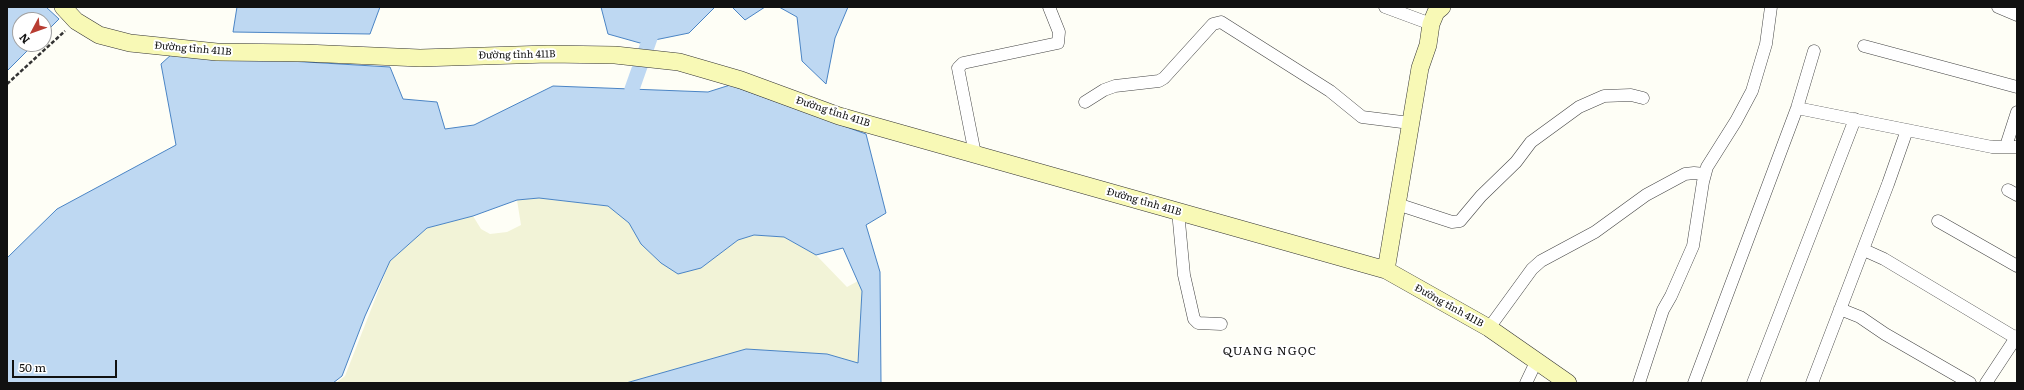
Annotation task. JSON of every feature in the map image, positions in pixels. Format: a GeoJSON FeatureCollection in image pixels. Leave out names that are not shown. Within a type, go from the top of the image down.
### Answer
{"type":"FeatureCollection","features":[{"type":"Feature","properties":{"kind":"main road","name":"Đường tỉnh 411B"},"geometry":{"type":"LineString","coordinates":[[63,7],[76,21],[99,35],[130,43],[217,52],[305,53],[420,58],[548,54],[615,55],[679,62],[741,80],[839,116],[1386,270],[1489,328],[1568,383]]}},
{"type":"Feature","properties":{"kind":"main road"},"geometry":{"type":"LineString","coordinates":[[1386,270],[1410,123],[1431,24],[1436,12],[1442,7]]}},
{"type":"Feature","properties":{"kind":"street"},"geometry":{"type":"LineString","coordinates":[[975,154],[958,68],[963,63],[1058,43],[1059,32],[1049,7]]}},
{"type":"Feature","properties":{"kind":"street"},"geometry":{"type":"LineString","coordinates":[[1385,7],[1431,24]]}},
{"type":"Feature","properties":{"kind":"street"},"geometry":{"type":"LineString","coordinates":[[1639,383],[1663,310],[1672,296],[1693,246],[1707,167],[1736,121],[1752,91],[1766,44],[1771,7]]}},
{"type":"Feature","properties":{"kind":"street"},"geometry":{"type":"LineString","coordinates":[[1998,7],[2017,15]]}},
{"type":"Feature","properties":{"kind":"street"},"geometry":{"type":"LineString","coordinates":[[1085,102],[1104,90],[1115,86],[1159,81],[1164,78],[1213,24],[1221,22],[1330,91],[1362,117],[1410,123]]}},
{"type":"Feature","properties":{"kind":"street"},"geometry":{"type":"LineString","coordinates":[[1864,46],[2017,87]]}},
{"type":"Feature","properties":{"kind":"street"},"geometry":{"type":"LineString","coordinates":[[1694,383],[1798,108],[1814,51]]}},
{"type":"Feature","properties":{"kind":"street"},"geometry":{"type":"LineString","coordinates":[[1397,204],[1452,222],[1460,221],[1481,196],[1516,162],[1531,142],[1580,107],[1604,96],[1631,95],[1642,98]]}},
{"type":"Feature","properties":{"kind":"street"},"geometry":{"type":"LineString","coordinates":[[1798,108],[1992,147],[2011,147],[2017,112]]}},
{"type":"Feature","properties":{"kind":"street"},"geometry":{"type":"LineString","coordinates":[[1753,383],[1855,119]]}},
{"type":"Feature","properties":{"kind":"street"},"geometry":{"type":"LineString","coordinates":[[1812,383],[1864,250],[1907,130]]}},
{"type":"Feature","properties":{"kind":"street"},"geometry":{"type":"LineString","coordinates":[[1489,328],[1532,269],[1541,261],[1595,232],[1646,195],[1685,174],[1705,174]]}},
{"type":"Feature","properties":{"kind":"street"},"geometry":{"type":"LineString","coordinates":[[1178,211],[1184,275],[1194,319],[1198,323],[1221,324]]}},
{"type":"Feature","properties":{"kind":"street"},"geometry":{"type":"LineString","coordinates":[[1938,221],[2017,266]]}},
{"type":"Feature","properties":{"kind":"street"},"geometry":{"type":"LineString","coordinates":[[1864,250],[1884,259],[2016,337],[1986,383]]}},
{"type":"Feature","properties":{"kind":"street"},"geometry":{"type":"LineString","coordinates":[[1840,309],[1860,317],[1970,383]]}},
{"type":"Feature","properties":{"kind":"street"},"geometry":{"type":"LineString","coordinates":[[1526,383],[1536,362]]}},
{"type":"Feature","properties":{"kind":"path"},"geometry":{"type":"LineString","coordinates":[[7,84],[76,21]]}},
{"type":"Feature","properties":{"kind":"green space"},"geometry":{"type":"Polygon","coordinates":[[[539,198],[608,206],[629,223],[641,244],[661,263],[701,268],[738,240],[754,235],[784,237],[816,255],[847,287],[858,281],[862,291],[858,364],[827,354],[746,349],[626,383],[336,383],[345,376],[390,261],[427,228],[473,216],[481,229],[490,234],[507,232],[521,225],[517,200],[539,198]]]}},
{"type":"Feature","properties":{"kind":"water"},"geometry":{"type":"Polygon","coordinates":[[[7,7],[46,7],[51,12],[12,12],[12,52],[26,52],[7,71],[7,7]]]}},
{"type":"Feature","properties":{"kind":"water"},"geometry":{"type":"Polygon","coordinates":[[[237,7],[380,7],[370,34],[233,32],[237,7]]]}},
{"type":"Feature","properties":{"kind":"water"},"geometry":{"type":"Polygon","coordinates":[[[601,7],[715,7],[689,33],[640,43],[608,34],[601,7]]]}},
{"type":"Feature","properties":{"kind":"water"},"geometry":{"type":"Polygon","coordinates":[[[732,7],[765,7],[745,20],[732,7]]]}},
{"type":"Feature","properties":{"kind":"water"},"geometry":{"type":"Polygon","coordinates":[[[779,7],[848,7],[835,38],[826,84],[802,61],[797,17],[779,7]]]}},
{"type":"Feature","properties":{"kind":"water"},"geometry":{"type":"Polygon","coordinates":[[[52,13],[59,19],[52,26],[52,13]]]}},
{"type":"Feature","properties":{"kind":"water"},"geometry":{"type":"Polygon","coordinates":[[[172,54],[390,67],[403,99],[437,102],[445,129],[474,125],[553,86],[708,92],[730,85],[866,134],[886,213],[866,225],[880,272],[881,383],[626,383],[746,349],[827,354],[858,363],[862,291],[843,248],[816,255],[784,237],[754,235],[738,240],[701,268],[678,274],[661,263],[641,244],[629,223],[608,206],[539,198],[517,200],[473,216],[427,228],[390,261],[365,316],[342,376],[333,383],[7,383],[7,258],[57,209],[176,145],[161,64],[172,54]]]}},
{"type":"Feature","properties":{"kind":"waterway"},"geometry":{"type":"LineString","coordinates":[[632,89],[661,7]]}},
{"type":"Feature","properties":{"kind":"district","name":"QUANG NGỌC"},"geometry":{"type":"Point","coordinates":[1270,351]}}]}
